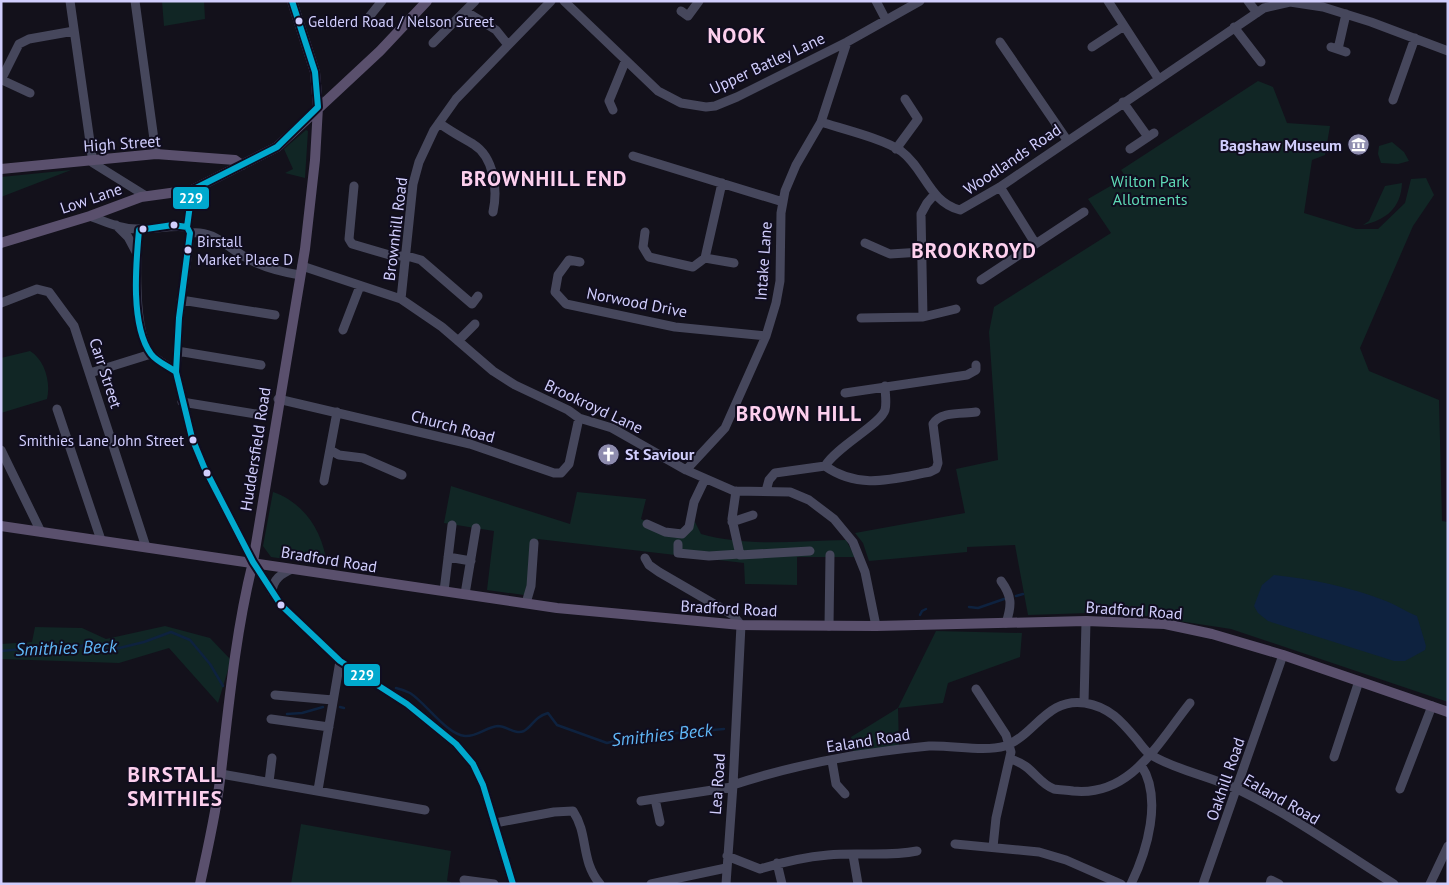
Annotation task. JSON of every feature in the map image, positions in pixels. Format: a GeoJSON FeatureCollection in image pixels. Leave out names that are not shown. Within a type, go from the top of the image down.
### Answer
{"type":"FeatureCollection","features":[{"type":"Feature","properties":{"kind":"main road","name":"Huddersfield Road"},"geometry":{"type":"LineString","coordinates":[[200,884],[221,774],[228,706],[247,586],[253,562],[278,399],[301,271],[315,160],[318,107],[315,72],[292,1]]}},
{"type":"Feature","properties":{"kind":"main road","name":"Low Lane"},"geometry":{"type":"LineString","coordinates":[[1,243],[90,216],[146,196],[192,190],[277,147],[380,51],[427,1]]}},
{"type":"Feature","properties":{"kind":"main road","name":"High Street"},"geometry":{"type":"LineString","coordinates":[[1,169],[156,154],[235,160],[242,165]]}},
{"type":"Feature","properties":{"kind":"main road","name":"Bradford Road"},"geometry":{"type":"LineString","coordinates":[[1,526],[630,617],[741,626],[876,626],[1086,621],[1166,624],[1212,634],[1283,655],[1448,712]]}},
{"type":"Feature","properties":{"kind":"street"},"geometry":{"type":"LineString","coordinates":[[70,1],[94,164],[113,177],[136,187],[146,196]]}},
{"type":"Feature","properties":{"kind":"street"},"geometry":{"type":"LineString","coordinates":[[135,1],[156,154]]}},
{"type":"Feature","properties":{"kind":"street"},"geometry":{"type":"LineString","coordinates":[[369,16],[382,1]]}},
{"type":"Feature","properties":{"kind":"street"},"geometry":{"type":"LineString","coordinates":[[432,43],[475,1]]}},
{"type":"Feature","properties":{"kind":"street","name":"Brownhill Road"},"geometry":{"type":"LineString","coordinates":[[402,299],[408,256],[413,184],[419,162],[439,123],[456,99],[551,1]]}},
{"type":"Feature","properties":{"kind":"street","name":"Upper Batley Lane"},"geometry":{"type":"LineString","coordinates":[[564,1],[625,62],[658,91],[681,103],[694,106],[715,106],[737,97],[847,42],[920,1]]}},
{"type":"Feature","properties":{"kind":"street"},"geometry":{"type":"LineString","coordinates":[[682,11],[688,16],[699,1]]}},
{"type":"Feature","properties":{"kind":"street"},"geometry":{"type":"LineString","coordinates":[[876,1],[886,20]]}},
{"type":"Feature","properties":{"kind":"street"},"geometry":{"type":"LineString","coordinates":[[1108,1],[1158,78]]}},
{"type":"Feature","properties":{"kind":"street"},"geometry":{"type":"LineString","coordinates":[[1248,1],[1257,13]]}},
{"type":"Feature","properties":{"kind":"street","name":"Woodlands Road"},"geometry":{"type":"LineString","coordinates":[[821,122],[884,142],[902,152],[919,172],[934,196],[948,207],[960,210],[1000,187],[1158,78],[1264,8],[1290,2],[1323,7],[1416,38],[1448,51]]}},
{"type":"Feature","properties":{"kind":"street"},"geometry":{"type":"LineString","coordinates":[[465,11],[496,30],[508,45]]}},
{"type":"Feature","properties":{"kind":"street"},"geometry":{"type":"LineString","coordinates":[[1338,49],[1346,14]]}},
{"type":"Feature","properties":{"kind":"street"},"geometry":{"type":"LineString","coordinates":[[1092,47],[1124,26]]}},
{"type":"Feature","properties":{"kind":"street"},"geometry":{"type":"LineString","coordinates":[[1234,27],[1261,62]]}},
{"type":"Feature","properties":{"kind":"street"},"geometry":{"type":"LineString","coordinates":[[30,92],[1,80],[19,44],[29,39],[74,30]]}},
{"type":"Feature","properties":{"kind":"street"},"geometry":{"type":"LineString","coordinates":[[1393,100],[1416,38]]}},
{"type":"Feature","properties":{"kind":"street","name":"Intake Lane"},"geometry":{"type":"LineString","coordinates":[[686,470],[724,428],[766,336],[776,303],[780,281],[785,191],[796,165],[821,122],[847,42]]}},
{"type":"Feature","properties":{"kind":"street"},"geometry":{"type":"LineString","coordinates":[[1000,42],[1067,140]]}},
{"type":"Feature","properties":{"kind":"street"},"geometry":{"type":"LineString","coordinates":[[613,110],[609,102],[625,62]]}},
{"type":"Feature","properties":{"kind":"street"},"geometry":{"type":"LineString","coordinates":[[896,149],[918,119],[905,99]]}},
{"type":"Feature","properties":{"kind":"street"},"geometry":{"type":"LineString","coordinates":[[1123,102],[1151,135],[1130,149]]}},
{"type":"Feature","properties":{"kind":"street"},"geometry":{"type":"LineString","coordinates":[[439,123],[473,144],[484,154],[494,180],[496,201],[494,212]]}},
{"type":"Feature","properties":{"kind":"street"},"geometry":{"type":"LineString","coordinates":[[633,156],[783,202]]}},
{"type":"Feature","properties":{"kind":"street"},"geometry":{"type":"LineString","coordinates":[[645,232],[643,247],[649,257],[693,267],[705,258],[722,183]]}},
{"type":"Feature","properties":{"kind":"street"},"geometry":{"type":"LineString","coordinates":[[354,186],[349,239],[352,244],[393,256],[408,256],[421,260],[475,307],[478,296]]}},
{"type":"Feature","properties":{"kind":"street"},"geometry":{"type":"LineString","coordinates":[[1000,187],[1035,243]]}},
{"type":"Feature","properties":{"kind":"street"},"geometry":{"type":"LineString","coordinates":[[192,190],[176,372],[192,438],[204,467],[253,562],[281,605],[340,661],[408,704],[456,744],[474,764],[495,823],[513,884]]}},
{"type":"Feature","properties":{"kind":"street"},"geometry":{"type":"LineString","coordinates":[[923,317],[921,214],[926,202],[934,196]]}},
{"type":"Feature","properties":{"kind":"street"},"geometry":{"type":"LineString","coordinates":[[981,280],[1084,212]]}},
{"type":"Feature","properties":{"kind":"street"},"geometry":{"type":"LineString","coordinates":[[90,216],[116,225],[139,230],[136,253],[142,335],[152,354],[176,372]]}},
{"type":"Feature","properties":{"kind":"street"},"geometry":{"type":"LineString","coordinates":[[116,225],[128,237],[136,253]]}},
{"type":"Feature","properties":{"kind":"street","name":"Brookroyd Lane"},"geometry":{"type":"LineString","coordinates":[[139,230],[173,225],[201,232],[212,235],[246,258],[280,272],[301,271],[402,299],[458,341],[493,371],[515,385],[568,410],[579,418],[612,428],[686,470],[736,491],[790,492],[809,500],[834,519],[853,542],[865,572],[876,626]]}},
{"type":"Feature","properties":{"kind":"street"},"geometry":{"type":"LineString","coordinates":[[865,243],[890,254],[922,252]]}},
{"type":"Feature","properties":{"kind":"street"},"geometry":{"type":"LineString","coordinates":[[705,258],[734,263]]}},
{"type":"Feature","properties":{"kind":"street","name":"Norwood Drive"},"geometry":{"type":"LineString","coordinates":[[580,262],[569,260],[558,275],[555,292],[566,304],[674,327],[766,336]]}},
{"type":"Feature","properties":{"kind":"street"},"geometry":{"type":"LineString","coordinates":[[343,330],[360,286]]}},
{"type":"Feature","properties":{"kind":"street","name":"Carr Street"},"geometry":{"type":"LineString","coordinates":[[1,303],[37,289],[49,292],[74,326],[146,547]]}},
{"type":"Feature","properties":{"kind":"street"},"geometry":{"type":"LineString","coordinates":[[181,300],[275,315]]}},
{"type":"Feature","properties":{"kind":"street"},"geometry":{"type":"LineString","coordinates":[[861,318],[923,317],[956,309]]}},
{"type":"Feature","properties":{"kind":"street"},"geometry":{"type":"LineString","coordinates":[[458,341],[476,324]]}},
{"type":"Feature","properties":{"kind":"street"},"geometry":{"type":"LineString","coordinates":[[177,351],[261,364]]}},
{"type":"Feature","properties":{"kind":"street"},"geometry":{"type":"LineString","coordinates":[[90,373],[152,354]]}},
{"type":"Feature","properties":{"kind":"street"},"geometry":{"type":"LineString","coordinates":[[845,393],[967,375],[976,370],[976,365]]}},
{"type":"Feature","properties":{"kind":"street"},"geometry":{"type":"LineString","coordinates":[[825,466],[834,454],[882,416],[886,401],[885,386]]}},
{"type":"Feature","properties":{"kind":"street","name":"Church Road"},"geometry":{"type":"LineString","coordinates":[[278,399],[470,444],[554,473],[561,473],[569,464],[579,418]]}},
{"type":"Feature","properties":{"kind":"street"},"geometry":{"type":"LineString","coordinates":[[182,402],[256,414]]}},
{"type":"Feature","properties":{"kind":"street"},"geometry":{"type":"LineString","coordinates":[[57,409],[101,540]]}},
{"type":"Feature","properties":{"kind":"street"},"geometry":{"type":"LineString","coordinates":[[324,480],[337,412]]}},
{"type":"Feature","properties":{"kind":"street"},"geometry":{"type":"LineString","coordinates":[[766,491],[769,480],[775,473],[825,466],[858,482],[930,472],[936,469],[938,463],[934,420],[946,415],[976,412]]}},
{"type":"Feature","properties":{"kind":"street"},"geometry":{"type":"LineString","coordinates":[[1,450],[41,532]]}},
{"type":"Feature","properties":{"kind":"street"},"geometry":{"type":"LineString","coordinates":[[330,450],[339,455],[363,458],[402,475]]}},
{"type":"Feature","properties":{"kind":"street"},"geometry":{"type":"LineString","coordinates":[[647,524],[665,532],[682,534],[689,527],[694,502],[705,479]]}},
{"type":"Feature","properties":{"kind":"street"},"geometry":{"type":"LineString","coordinates":[[736,491],[732,522],[740,554]]}},
{"type":"Feature","properties":{"kind":"street"},"geometry":{"type":"LineString","coordinates":[[732,522],[753,515]]}},
{"type":"Feature","properties":{"kind":"street"},"geometry":{"type":"LineString","coordinates":[[444,591],[452,525]]}},
{"type":"Feature","properties":{"kind":"street"},"geometry":{"type":"LineString","coordinates":[[465,594],[476,528]]}},
{"type":"Feature","properties":{"kind":"street"},"geometry":{"type":"LineString","coordinates":[[526,603],[531,586],[534,543]]}},
{"type":"Feature","properties":{"kind":"street"},"geometry":{"type":"LineString","coordinates":[[678,544],[678,553],[709,556],[810,551]]}},
{"type":"Feature","properties":{"kind":"street"},"geometry":{"type":"LineString","coordinates":[[829,626],[830,555]]}},
{"type":"Feature","properties":{"kind":"street"},"geometry":{"type":"LineString","coordinates":[[448,557],[472,561]]}},
{"type":"Feature","properties":{"kind":"street"},"geometry":{"type":"LineString","coordinates":[[645,558],[649,565],[658,572],[733,615],[741,626]]}},
{"type":"Feature","properties":{"kind":"street"},"geometry":{"type":"LineString","coordinates":[[272,592],[272,586],[279,576],[292,569]]}},
{"type":"Feature","properties":{"kind":"street"},"geometry":{"type":"LineString","coordinates":[[1001,581],[1009,592],[1012,607],[1006,623]]}},
{"type":"Feature","properties":{"kind":"street"},"geometry":{"type":"LineString","coordinates":[[1084,703],[1086,621]]}},
{"type":"Feature","properties":{"kind":"street","name":"Lea Road"},"geometry":{"type":"LineString","coordinates":[[726,884],[741,626]]}},
{"type":"Feature","properties":{"kind":"street","name":"Oakhill Road"},"geometry":{"type":"LineString","coordinates":[[1203,884],[1283,655]]}},
{"type":"Feature","properties":{"kind":"street"},"geometry":{"type":"LineString","coordinates":[[318,790],[340,661]]}},
{"type":"Feature","properties":{"kind":"street"},"geometry":{"type":"LineString","coordinates":[[1334,757],[1359,681]]}},
{"type":"Feature","properties":{"kind":"street"},"geometry":{"type":"LineString","coordinates":[[976,689],[1010,743],[1010,759],[996,818],[993,848]]}},
{"type":"Feature","properties":{"kind":"street"},"geometry":{"type":"LineString","coordinates":[[275,695],[333,700]]}},
{"type":"Feature","properties":{"kind":"street"},"geometry":{"type":"LineString","coordinates":[[1010,743],[1027,732],[1047,712],[1061,705],[1084,703],[1103,707],[1118,717],[1149,754]]}},
{"type":"Feature","properties":{"kind":"street"},"geometry":{"type":"LineString","coordinates":[[1010,759],[1026,765],[1053,788],[1085,792],[1107,788],[1126,778],[1141,765],[1190,703]]}},
{"type":"Feature","properties":{"kind":"street"},"geometry":{"type":"LineString","coordinates":[[1400,790],[1432,706]]}},
{"type":"Feature","properties":{"kind":"street"},"geometry":{"type":"LineString","coordinates":[[271,719],[329,727]]}},
{"type":"Feature","properties":{"kind":"street","name":"Ealand Road"},"geometry":{"type":"LineString","coordinates":[[641,801],[732,786],[793,768],[906,749],[948,746],[998,747],[1010,743]]}},
{"type":"Feature","properties":{"kind":"street","name":"Ealand Road"},"geometry":{"type":"LineString","coordinates":[[1149,754],[1237,789],[1394,884]]}},
{"type":"Feature","properties":{"kind":"street"},"geometry":{"type":"LineString","coordinates":[[269,782],[272,758]]}},
{"type":"Feature","properties":{"kind":"street"},"geometry":{"type":"LineString","coordinates":[[832,761],[836,784],[845,794]]}},
{"type":"Feature","properties":{"kind":"street"},"geometry":{"type":"LineString","coordinates":[[1131,884],[1140,866],[1148,835],[1152,800],[1147,774],[1141,765]]}},
{"type":"Feature","properties":{"kind":"street"},"geometry":{"type":"LineString","coordinates":[[221,774],[425,810]]}},
{"type":"Feature","properties":{"kind":"street"},"geometry":{"type":"LineString","coordinates":[[655,799],[660,822]]}},
{"type":"Feature","properties":{"kind":"street"},"geometry":{"type":"LineString","coordinates":[[495,823],[554,812],[573,811],[581,827],[587,865],[600,884]]}},
{"type":"Feature","properties":{"kind":"street"},"geometry":{"type":"LineString","coordinates":[[955,844],[1039,852],[1066,860],[1121,884]]}},
{"type":"Feature","properties":{"kind":"street"},"geometry":{"type":"LineString","coordinates":[[1430,884],[1448,846]]}},
{"type":"Feature","properties":{"kind":"street"},"geometry":{"type":"LineString","coordinates":[[727,856],[760,869],[777,863],[830,854],[896,855],[917,851]]}},
{"type":"Feature","properties":{"kind":"street"},"geometry":{"type":"LineString","coordinates":[[853,855],[858,884]]}},
{"type":"Feature","properties":{"kind":"street"},"geometry":{"type":"LineString","coordinates":[[777,863],[782,884]]}},
{"type":"Feature","properties":{"kind":"street"},"geometry":{"type":"LineString","coordinates":[[651,884],[726,868]]}},
{"type":"Feature","properties":{"kind":"street"},"geometry":{"type":"LineString","coordinates":[[464,880],[494,884]]}},
{"type":"Feature","properties":{"kind":"street"},"geometry":{"type":"LineString","coordinates":[[1270,884],[1271,880],[1279,884]]}},
{"type":"Feature","properties":{"kind":"green space"},"geometry":{"type":"Polygon","coordinates":[[[162,1],[204,1],[205,19],[164,26],[162,1]]]}},
{"type":"Feature","properties":{"kind":"green space","name":"Wilton Park Allotments"},"geometry":{"type":"Polygon","coordinates":[[[1258,81],[1273,87],[1287,123],[1330,126],[1325,155],[1312,160],[1304,213],[1356,229],[1378,229],[1405,203],[1411,179],[1426,178],[1434,195],[1413,226],[1360,348],[1369,371],[1439,400],[1442,521],[1448,522],[1448,702],[1231,629],[1120,612],[1028,615],[1015,545],[967,547],[967,552],[869,561],[863,543],[855,533],[965,513],[956,469],[998,460],[989,332],[994,307],[1111,233],[1088,199],[1126,177],[1121,170],[1258,81]]]}},
{"type":"Feature","properties":{"kind":"green space"},"geometry":{"type":"Polygon","coordinates":[[[306,130],[308,131],[305,178],[285,173],[293,169],[284,149],[306,130]]]}},
{"type":"Feature","properties":{"kind":"green space"},"geometry":{"type":"Polygon","coordinates":[[[1392,142],[1404,152],[1409,161],[1398,164],[1381,163],[1378,154],[1379,146],[1392,142]]]}},
{"type":"Feature","properties":{"kind":"green space"},"geometry":{"type":"Polygon","coordinates":[[[71,170],[1,197],[1,177],[71,170]]]}},
{"type":"Feature","properties":{"kind":"green space"},"geometry":{"type":"Polygon","coordinates":[[[1402,183],[1399,199],[1391,212],[1379,220],[1363,225],[1369,221],[1385,186],[1402,183]]]}},
{"type":"Feature","properties":{"kind":"green space"},"geometry":{"type":"Polygon","coordinates":[[[30,351],[40,360],[46,372],[47,399],[1,413],[1,358],[30,351]]]}},
{"type":"Feature","properties":{"kind":"green space"},"geometry":{"type":"Polygon","coordinates":[[[451,486],[570,524],[577,492],[646,499],[641,519],[668,530],[680,529],[695,522],[701,534],[737,541],[846,540],[855,557],[797,557],[797,585],[745,584],[744,563],[538,539],[531,596],[487,590],[494,531],[444,523],[451,486]]]}},
{"type":"Feature","properties":{"kind":"green space"},"geometry":{"type":"Polygon","coordinates":[[[273,492],[294,503],[310,520],[317,530],[327,565],[271,557],[263,546],[273,492]]]}},
{"type":"Feature","properties":{"kind":"green space"},"geometry":{"type":"Polygon","coordinates":[[[165,626],[210,638],[231,660],[218,703],[169,648],[119,663],[1,659],[1,644],[32,642],[35,627],[82,628],[106,639],[165,626]]]}},
{"type":"Feature","properties":{"kind":"green space"},"geometry":{"type":"Polygon","coordinates":[[[936,631],[1022,633],[1020,657],[948,683],[943,703],[898,708],[936,631]]]}},
{"type":"Feature","properties":{"kind":"green space"},"geometry":{"type":"Polygon","coordinates":[[[898,708],[899,746],[854,754],[851,737],[898,708]]]}},
{"type":"Feature","properties":{"kind":"green space"},"geometry":{"type":"Polygon","coordinates":[[[301,824],[451,851],[447,881],[451,882],[451,884],[291,884],[301,824]]]}},
{"type":"Feature","properties":{"kind":"water"},"geometry":{"type":"Polygon","coordinates":[[[1274,575],[1317,581],[1394,604],[1417,616],[1426,646],[1425,650],[1405,661],[1394,661],[1268,621],[1258,613],[1254,606],[1262,585],[1274,575]]]}},
{"type":"Feature","properties":{"kind":"waterway","name":"Smithies Beck"},"geometry":{"type":"LineString","coordinates":[[1016,596],[1023,594]]}},
{"type":"Feature","properties":{"kind":"waterway","name":"Smithies Beck"},"geometry":{"type":"LineString","coordinates":[[969,607],[978,608],[1004,599]]}},
{"type":"Feature","properties":{"kind":"waterway","name":"Smithies Beck"},"geometry":{"type":"LineString","coordinates":[[920,615],[926,609]]}},
{"type":"Feature","properties":{"kind":"waterway","name":"Smithies Beck"},"geometry":{"type":"LineString","coordinates":[[1,651],[33,648],[69,651],[84,645],[111,650],[144,642],[171,632],[190,640],[210,664],[223,686]]}},
{"type":"Feature","properties":{"kind":"waterway","name":"Smithies Beck"},"geometry":{"type":"LineString","coordinates":[[396,688],[410,693],[443,724],[458,734],[465,736],[474,735],[498,726],[521,732],[548,713],[557,725],[607,743],[631,737],[724,729]]}},
{"type":"Feature","properties":{"kind":"waterway","name":"Smithies Beck"},"geometry":{"type":"LineString","coordinates":[[287,714],[302,713],[323,707]]}},
{"type":"Feature","properties":{"kind":"waterway","name":"Smithies Beck"},"geometry":{"type":"LineString","coordinates":[[340,707],[344,708]]}},
{"type":"Feature","properties":{"kind":"transit line","name":"229"},"geometry":{"type":"LineString","coordinates":[[292,1],[315,72],[318,107],[277,147],[192,190],[187,227],[190,233],[179,318],[176,372],[192,438],[204,467],[253,562],[281,605],[340,661],[407,704],[456,744],[473,764],[483,785],[513,884]]}},
{"type":"Feature","properties":{"kind":"transit line","name":"229"},"geometry":{"type":"LineString","coordinates":[[176,372],[153,357],[144,342],[140,327],[136,294],[139,230],[173,225],[187,227]]}},
{"type":"Feature","properties":{"kind":"place","name":"Gelderd Road / Nelson Street"},"geometry":{"type":"Point","coordinates":[299,21]}},
{"type":"Feature","properties":{"kind":"place","name":"Bagshaw Museum"},"geometry":{"type":"Point","coordinates":[1358,145]}},
{"type":"Feature","properties":{"kind":"place","name":"Birstall Market Place D"},"geometry":{"type":"Point","coordinates":[188,250]}},
{"type":"Feature","properties":{"kind":"place","name":"Smithies Lane John Street"},"geometry":{"type":"Point","coordinates":[193,440]}},
{"type":"Feature","properties":{"kind":"place","name":"St Saviour"},"geometry":{"type":"Point","coordinates":[609,454]}},
{"type":"Feature","properties":{"kind":"district","name":"NOOK"},"geometry":{"type":"Point","coordinates":[737,36]}},
{"type":"Feature","properties":{"kind":"district","name":"BROWNHILL END"},"geometry":{"type":"Point","coordinates":[544,179]}},
{"type":"Feature","properties":{"kind":"district","name":"BROOKROYD"},"geometry":{"type":"Point","coordinates":[974,251]}},
{"type":"Feature","properties":{"kind":"district","name":"BROWN HILL"},"geometry":{"type":"Point","coordinates":[799,414]}},
{"type":"Feature","properties":{"kind":"district","name":"BIRSTALL SMITHIES"},"geometry":{"type":"Point","coordinates":[175,787]}}]}
